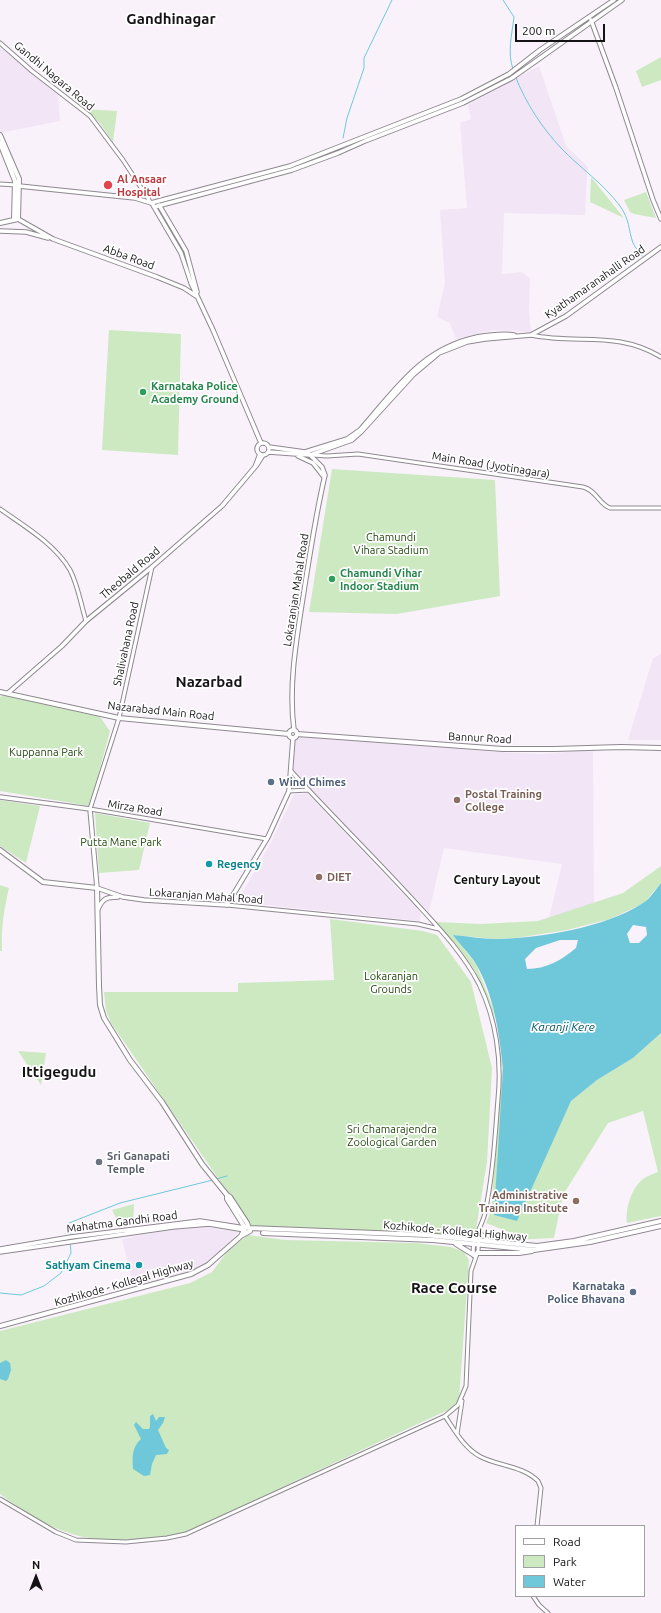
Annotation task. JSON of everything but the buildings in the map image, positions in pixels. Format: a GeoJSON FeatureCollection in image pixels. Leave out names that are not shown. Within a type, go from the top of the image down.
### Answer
{"type":"FeatureCollection","features":[{"type":"Feature","properties":{"kind":"main road"},"geometry":{"type":"LineString","coordinates":[[590,20],[614,0]]}},
{"type":"Feature","properties":{"kind":"main road"},"geometry":{"type":"LineString","coordinates":[[154,207],[286,171],[338,153],[463,103],[511,76],[590,20],[622,0]]}},
{"type":"Feature","properties":{"kind":"main road"},"geometry":{"type":"LineString","coordinates":[[590,20],[661,219]]}},
{"type":"Feature","properties":{"kind":"main road"},"geometry":{"type":"LineString","coordinates":[[151,203],[263,174],[311,158],[461,99],[511,76]]}},
{"type":"Feature","properties":{"kind":"main road"},"geometry":{"type":"LineString","coordinates":[[0,135],[14,166],[17,186],[16,219],[0,223]]}},
{"type":"Feature","properties":{"kind":"main road"},"geometry":{"type":"LineString","coordinates":[[0,143],[11,166],[17,186]]}},
{"type":"Feature","properties":{"kind":"main road"},"geometry":{"type":"LineString","coordinates":[[17,186],[135,198],[151,203],[178,246],[191,283],[261,443]]}},
{"type":"Feature","properties":{"kind":"main road"},"geometry":{"type":"LineString","coordinates":[[157,201],[186,251],[198,297]]}},
{"type":"Feature","properties":{"kind":"main road","name":"Abba Road"},"geometry":{"type":"LineString","coordinates":[[16,219],[53,239]]}},
{"type":"Feature","properties":{"kind":"main road","name":"Abba Road"},"geometry":{"type":"LineString","coordinates":[[0,231],[30,232],[53,239],[157,277],[184,288],[198,297]]}},
{"type":"Feature","properties":{"kind":"main road","name":"Kyathamaranahalli Road"},"geometry":{"type":"LineString","coordinates":[[269,452],[293,454],[309,453],[354,435],[412,372],[438,350],[466,340],[483,336],[506,334],[516,336],[531,335],[566,316],[661,247]]}},
{"type":"Feature","properties":{"kind":"main road"},"geometry":{"type":"LineString","coordinates":[[261,443],[266,444],[269,447],[309,453],[322,467],[324,477]]}},
{"type":"Feature","properties":{"kind":"main road"},"geometry":{"type":"LineString","coordinates":[[261,443],[257,449],[261,455],[269,452],[269,447]]}},
{"type":"Feature","properties":{"kind":"main road"},"geometry":{"type":"LineString","coordinates":[[293,454],[313,463],[324,477]]}},
{"type":"Feature","properties":{"kind":"main road","name":"Theobald Road"},"geometry":{"type":"LineString","coordinates":[[8,693],[62,646],[86,620],[152,567],[222,506],[255,467],[261,455]]}},
{"type":"Feature","properties":{"kind":"main road","name":"Lokaranjan Mahal Road"},"geometry":{"type":"LineString","coordinates":[[294,730],[291,704],[294,660],[324,477]]}},
{"type":"Feature","properties":{"kind":"main road"},"geometry":{"type":"LineString","coordinates":[[0,692],[8,693]]}},
{"type":"Feature","properties":{"kind":"main road","name":"Nazarabad Main Road"},"geometry":{"type":"LineString","coordinates":[[8,693],[119,718],[289,734]]}},
{"type":"Feature","properties":{"kind":"main road"},"geometry":{"type":"LineString","coordinates":[[227,905],[267,839],[289,790],[293,738],[297,734],[294,730],[289,734],[293,738]]}},
{"type":"Feature","properties":{"kind":"main road","name":"Bannur Road"},"geometry":{"type":"LineString","coordinates":[[297,734],[510,749],[621,746],[661,748]]}},
{"type":"Feature","properties":{"kind":"main road","name":"Mirza Road"},"geometry":{"type":"LineString","coordinates":[[0,797],[90,809]]}},
{"type":"Feature","properties":{"kind":"main road","name":"Shalivahana Road"},"geometry":{"type":"LineString","coordinates":[[90,809],[97,888]]}},
{"type":"Feature","properties":{"kind":"main road","name":"Lokaranjan Mahal Road"},"geometry":{"type":"LineString","coordinates":[[0,850],[43,882],[97,888],[123,897],[227,905]]}},
{"type":"Feature","properties":{"kind":"main road"},"geometry":{"type":"LineString","coordinates":[[97,888],[100,1005],[104,1018],[130,1060],[216,1181],[230,1197],[248,1230]]}},
{"type":"Feature","properties":{"kind":"main road"},"geometry":{"type":"LineString","coordinates":[[98,909],[105,897],[123,897]]}},
{"type":"Feature","properties":{"kind":"main road","name":"Mahatma Gandhi Road"},"geometry":{"type":"LineString","coordinates":[[0,1250],[200,1221],[248,1230]]}},
{"type":"Feature","properties":{"kind":"main road","name":"Kozhikode - Kollegal Highway"},"geometry":{"type":"LineString","coordinates":[[248,1230],[433,1240],[453,1243],[491,1242],[528,1246],[562,1244],[661,1221]]}},
{"type":"Feature","properties":{"kind":"main road","name":"Kozhikode - Kollegal Highway"},"geometry":{"type":"LineString","coordinates":[[0,1326],[191,1274],[208,1265],[248,1230],[426,1235],[534,1250],[590,1242],[661,1226]]}},
{"type":"Feature","properties":{"kind":"main road"},"geometry":{"type":"LineString","coordinates":[[453,1243],[475,1255],[519,1253],[534,1250]]}},
{"type":"Feature","properties":{"kind":"street","name":"Gandhi Nagara Road"},"geometry":{"type":"LineString","coordinates":[[0,43],[32,71],[90,116],[123,160],[151,203]]}},
{"type":"Feature","properties":{"kind":"street"},"geometry":{"type":"LineString","coordinates":[[0,184],[17,186]]}},
{"type":"Feature","properties":{"kind":"street"},"geometry":{"type":"LineString","coordinates":[[531,335],[560,339],[614,340],[632,344],[661,357]]}},
{"type":"Feature","properties":{"kind":"street","name":"Main Road (Jyotinagara)"},"geometry":{"type":"LineString","coordinates":[[309,453],[327,456],[365,455],[583,487],[592,491],[606,506],[610,508],[661,508]]}},
{"type":"Feature","properties":{"kind":"street"},"geometry":{"type":"LineString","coordinates":[[0,509],[34,534],[63,561],[70,571],[86,620]]}},
{"type":"Feature","properties":{"kind":"street","name":"Shalivahana Road"},"geometry":{"type":"LineString","coordinates":[[90,809],[119,718],[152,567]]}},
{"type":"Feature","properties":{"kind":"street"},"geometry":{"type":"LineString","coordinates":[[291,771],[376,859],[440,929],[463,958],[479,984],[488,1008],[498,1046],[500,1083],[492,1180],[484,1217],[476,1242],[475,1255],[471,1271],[467,1373],[457,1434]]}},
{"type":"Feature","properties":{"kind":"street"},"geometry":{"type":"LineString","coordinates":[[289,790],[308,790]]}},
{"type":"Feature","properties":{"kind":"street","name":"Mirza Road"},"geometry":{"type":"LineString","coordinates":[[90,809],[267,839]]}},
{"type":"Feature","properties":{"kind":"street","name":"Lokaranjan Mahal Road"},"geometry":{"type":"LineString","coordinates":[[227,905],[423,925],[440,929]]}},
{"type":"Feature","properties":{"kind":"street"},"geometry":{"type":"LineString","coordinates":[[479,1232],[491,1242]]}},
{"type":"Feature","properties":{"kind":"street"},"geometry":{"type":"LineString","coordinates":[[0,1499],[56,1532],[76,1540],[126,1542],[167,1538],[186,1534],[445,1416],[462,1399]]}},
{"type":"Feature","properties":{"kind":"street"},"geometry":{"type":"LineString","coordinates":[[445,1416],[469,1448],[482,1458],[515,1468],[538,1481],[541,1488],[537,1525]]}},
{"type":"Feature","properties":{"kind":"street"},"geometry":{"type":"LineString","coordinates":[[534,1597],[539,1605],[548,1613]]}},
{"type":"Feature","properties":{"kind":"shaded area"},"geometry":{"type":"Polygon","coordinates":[[[0,47],[58,95],[60,121],[0,133],[0,47]]]}},
{"type":"Feature","properties":{"kind":"shaded area"},"geometry":{"type":"Polygon","coordinates":[[[539,66],[566,146],[588,167],[585,215],[504,213],[502,274],[522,272],[530,278],[529,311],[531,332],[493,330],[456,339],[450,323],[437,317],[445,283],[440,210],[467,208],[460,123],[471,119],[468,105],[539,66]]]}},
{"type":"Feature","properties":{"kind":"shaded area"},"geometry":{"type":"Polygon","coordinates":[[[661,654],[661,740],[628,740],[653,658],[661,654]]]}},
{"type":"Feature","properties":{"kind":"shaded area","name":"Postal Training College"},"geometry":{"type":"Polygon","coordinates":[[[300,736],[496,752],[541,754],[593,750],[594,903],[549,918],[562,864],[444,848],[429,912],[293,770],[295,740],[300,736]]]}},
{"type":"Feature","properties":{"kind":"shaded area","name":"DIET"},"geometry":{"type":"Polygon","coordinates":[[[307,793],[421,913],[420,921],[237,902],[270,844],[294,795],[307,793]]]}},
{"type":"Feature","properties":{"kind":"shaded area"},"geometry":{"type":"Polygon","coordinates":[[[200,1226],[239,1232],[209,1262],[189,1273],[134,1288],[122,1239],[171,1229],[200,1226]]]}},
{"type":"Feature","properties":{"kind":"green space"},"geometry":{"type":"Polygon","coordinates":[[[661,57],[661,80],[642,87],[636,71],[661,57]]]}},
{"type":"Feature","properties":{"kind":"green space"},"geometry":{"type":"Polygon","coordinates":[[[84,109],[117,111],[113,142],[99,122],[84,109]]]}},
{"type":"Feature","properties":{"kind":"green space"},"geometry":{"type":"Polygon","coordinates":[[[591,177],[624,218],[590,202],[591,177]]]}},
{"type":"Feature","properties":{"kind":"green space"},"geometry":{"type":"Polygon","coordinates":[[[646,192],[656,218],[630,212],[624,200],[646,192]]]}},
{"type":"Feature","properties":{"kind":"green space","name":"Karnataka Police Academy Ground"},"geometry":{"type":"Polygon","coordinates":[[[109,330],[181,334],[178,455],[102,450],[109,330]]]}},
{"type":"Feature","properties":{"kind":"green space","name":"Chamundi Vihara Stadium"},"geometry":{"type":"Polygon","coordinates":[[[332,469],[495,480],[500,596],[397,614],[309,612],[332,469]]]}},
{"type":"Feature","properties":{"kind":"green space","name":"Kuppanna Park"},"geometry":{"type":"Polygon","coordinates":[[[4,695],[100,717],[110,731],[90,806],[0,791],[0,697],[4,695]]]}},
{"type":"Feature","properties":{"kind":"green space"},"geometry":{"type":"Polygon","coordinates":[[[0,800],[40,806],[26,863],[0,846],[0,800]]]}},
{"type":"Feature","properties":{"kind":"green space","name":"Putta Mane Park"},"geometry":{"type":"Polygon","coordinates":[[[95,813],[150,823],[139,870],[99,873],[95,813]]]}},
{"type":"Feature","properties":{"kind":"green space"},"geometry":{"type":"Polygon","coordinates":[[[661,866],[661,883],[644,903],[610,919],[567,930],[516,938],[494,939],[453,935],[476,964],[493,1008],[503,1068],[501,1126],[546,1155],[571,1101],[597,1080],[633,1058],[661,1033],[661,1216],[627,1223],[628,1204],[633,1191],[647,1176],[658,1172],[643,1111],[608,1123],[563,1195],[554,1238],[512,1240],[514,1234],[486,1223],[491,1211],[502,1069],[492,1012],[475,971],[461,951],[436,922],[481,924],[538,921],[623,893],[661,866]]]}},
{"type":"Feature","properties":{"kind":"green space"},"geometry":{"type":"Polygon","coordinates":[[[0,885],[9,888],[3,919],[2,951],[0,951],[0,885]]]}},
{"type":"Feature","properties":{"kind":"green space","name":"Sri Chamarajendra Zoological Garden"},"geometry":{"type":"Polygon","coordinates":[[[330,919],[423,931],[437,935],[471,982],[492,1068],[487,1162],[475,1236],[253,1229],[111,1023],[106,1011],[104,992],[238,992],[238,983],[334,980],[330,919]]]}},
{"type":"Feature","properties":{"kind":"green space"},"geometry":{"type":"Polygon","coordinates":[[[18,1051],[46,1053],[41,1085],[18,1051]]]}},
{"type":"Feature","properties":{"kind":"green space"},"geometry":{"type":"Polygon","coordinates":[[[134,1204],[133,1224],[120,1226],[112,1210],[134,1204]]]}},
{"type":"Feature","properties":{"kind":"green space"},"geometry":{"type":"Polygon","coordinates":[[[248,1235],[285,1240],[416,1243],[451,1247],[464,1252],[469,1260],[459,1400],[450,1409],[182,1534],[125,1540],[78,1536],[42,1522],[0,1494],[0,1331],[190,1283],[212,1272],[227,1252],[248,1235]]]}},
{"type":"Feature","properties":{"kind":"water","name":"Karanji Kere"},"geometry":{"type":"Polygon","coordinates":[[[661,883],[661,1033],[633,1058],[597,1080],[571,1101],[517,1221],[494,1215],[503,1068],[500,1041],[495,1014],[482,976],[474,960],[453,935],[496,939],[552,934],[572,930],[628,912],[646,901],[661,883]],[[633,925],[627,934],[630,943],[639,943],[647,935],[646,927],[633,925]],[[560,940],[536,948],[525,959],[527,969],[547,966],[559,960],[576,948],[578,940],[560,940]]]}},
{"type":"Feature","properties":{"kind":"water"},"geometry":{"type":"Polygon","coordinates":[[[6,1360],[10,1363],[11,1370],[6,1381],[0,1379],[0,1363],[6,1360]]]}},
{"type":"Feature","properties":{"kind":"water"},"geometry":{"type":"Polygon","coordinates":[[[153,1414],[156,1421],[159,1417],[165,1417],[158,1430],[166,1448],[169,1450],[167,1454],[156,1455],[152,1464],[150,1475],[144,1476],[133,1469],[133,1452],[141,1439],[134,1425],[136,1422],[143,1429],[149,1429],[150,1416],[153,1414]]]}},
{"type":"Feature","properties":{"kind":"waterway"},"geometry":{"type":"LineString","coordinates":[[343,138],[347,118],[364,68],[364,58],[392,0]]}},
{"type":"Feature","properties":{"kind":"waterway"},"geometry":{"type":"LineString","coordinates":[[503,0],[514,17],[510,50],[513,69]]}},
{"type":"Feature","properties":{"kind":"waterway"},"geometry":{"type":"LineString","coordinates":[[516,78],[530,106],[547,132],[561,148],[599,183],[620,206],[627,220],[633,243],[642,256]]}},
{"type":"Feature","properties":{"kind":"waterway"},"geometry":{"type":"LineString","coordinates":[[216,1179],[227,1176]]}},
{"type":"Feature","properties":{"kind":"waterway"},"geometry":{"type":"LineString","coordinates":[[70,1235],[69,1223],[120,1203],[213,1180]]}},
{"type":"Feature","properties":{"kind":"waterway"},"geometry":{"type":"LineString","coordinates":[[0,1293],[21,1295],[44,1286],[61,1273],[71,1253],[70,1239]]}},
{"type":"Feature","properties":{"kind":"place","name":"Al Ansaar Hospital"},"geometry":{"type":"Point","coordinates":[108,185]}},
{"type":"Feature","properties":{"kind":"place","name":"Karnataka Police Academy Ground"},"geometry":{"type":"Point","coordinates":[143,392]}},
{"type":"Feature","properties":{"kind":"place","name":"Chamundi Vihar Indoor Stadium"},"geometry":{"type":"Point","coordinates":[332,579]}},
{"type":"Feature","properties":{"kind":"place","name":"Wind Chimes"},"geometry":{"type":"Point","coordinates":[271,782]}},
{"type":"Feature","properties":{"kind":"place","name":"Postal Training College"},"geometry":{"type":"Point","coordinates":[457,800]}},
{"type":"Feature","properties":{"kind":"place","name":"Regency"},"geometry":{"type":"Point","coordinates":[209,864]}},
{"type":"Feature","properties":{"kind":"place","name":"DIET"},"geometry":{"type":"Point","coordinates":[319,877]}},
{"type":"Feature","properties":{"kind":"place","name":"Sri Ganapati Temple"},"geometry":{"type":"Point","coordinates":[99,1162]}},
{"type":"Feature","properties":{"kind":"place","name":"Administrative Training Institute"},"geometry":{"type":"Point","coordinates":[576,1201]}},
{"type":"Feature","properties":{"kind":"place","name":"Sathyam Cinema"},"geometry":{"type":"Point","coordinates":[139,1265]}},
{"type":"Feature","properties":{"kind":"place","name":"Karnataka Police Bhavana"},"geometry":{"type":"Point","coordinates":[633,1292]}},
{"type":"Feature","properties":{"kind":"district","name":"Gandhinagar"},"geometry":{"type":"Point","coordinates":[171,19]}},
{"type":"Feature","properties":{"kind":"district","name":"Nazarbad"},"geometry":{"type":"Point","coordinates":[209,682]}},
{"type":"Feature","properties":{"kind":"district","name":"Century Layout"},"geometry":{"type":"Point","coordinates":[497,880]}},
{"type":"Feature","properties":{"kind":"district","name":"Ittigegudu"},"geometry":{"type":"Point","coordinates":[59,1072]}},
{"type":"Feature","properties":{"kind":"district","name":"Race Course"},"geometry":{"type":"Point","coordinates":[454,1288]}},
{"type":"Feature","properties":{"kind":"park label","name":"Lokaranjan Grounds"},"geometry":{"type":"Point","coordinates":[391,982]}}]}
